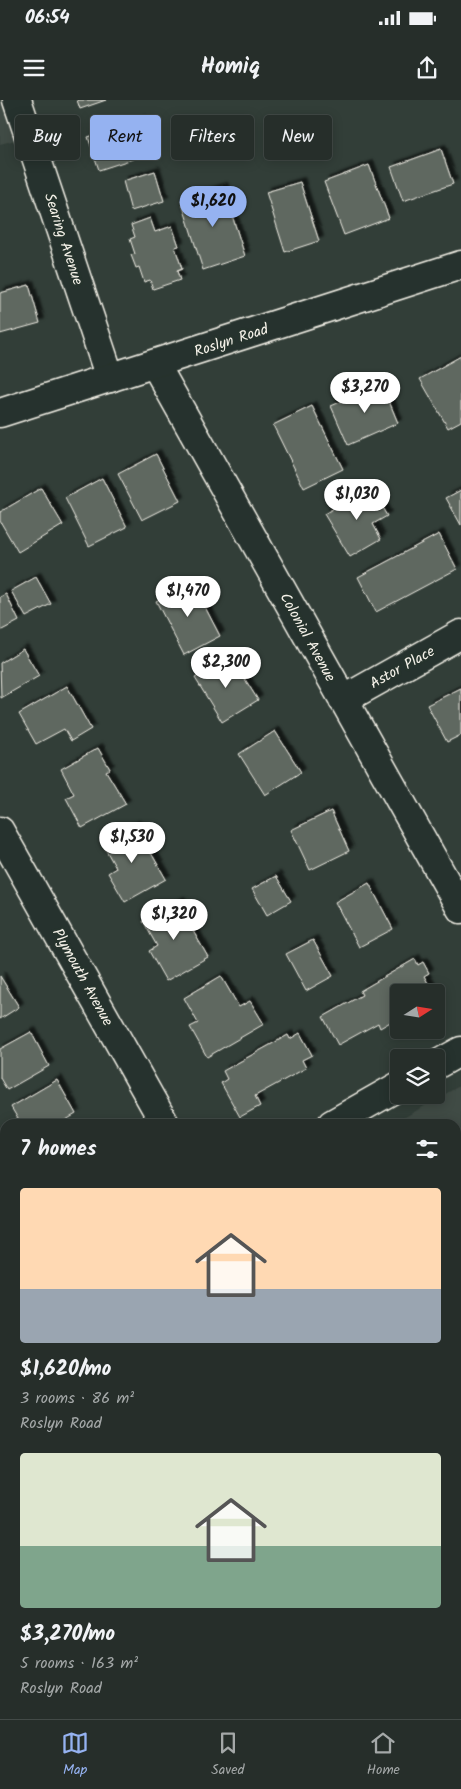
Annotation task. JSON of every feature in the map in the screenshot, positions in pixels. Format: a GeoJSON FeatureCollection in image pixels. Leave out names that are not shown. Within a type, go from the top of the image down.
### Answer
{"type":"FeatureCollection","features":[{"type":"Feature","properties":{"kind":"street","name":"Searing Avenue"},"geometry":{"type":"LineString","coordinates":[[17,100],[110,378]]}},
{"type":"Feature","properties":{"kind":"street","name":"Roslyn Road"},"geometry":{"type":"LineString","coordinates":[[0,414],[461,265]]}},
{"type":"Feature","properties":{"kind":"street","name":"Colonial Avenue"},"geometry":{"type":"LineString","coordinates":[[154,364],[461,909]]}},
{"type":"Feature","properties":{"kind":"street","name":"Astor Place"},"geometry":{"type":"LineString","coordinates":[[343,700],[461,634]]}},
{"type":"Feature","properties":{"kind":"street","name":"Plymouth Avenue"},"geometry":{"type":"LineString","coordinates":[[0,831],[162,1119]]}},
{"type":"Feature","properties":{"kind":"street"},"geometry":{"type":"LineString","coordinates":[[445,1060],[461,1052]]}},
{"type":"Feature","properties":{"kind":"street"},"geometry":{"type":"LineString","coordinates":[[341,1119],[390,1091]]}},
{"type":"Feature","properties":{"kind":"shaded area"},"geometry":{"type":"Polygon","coordinates":[[[0,100],[15,100],[20,115],[15,115],[15,140],[0,144],[0,100]]]}},
{"type":"Feature","properties":{"kind":"shaded area"},"geometry":{"type":"Polygon","coordinates":[[[461,1085],[461,1119],[402,1119],[428,1104],[445,1104],[445,1094],[461,1085]]]}},
{"type":"Feature","properties":{"kind":"building"},"geometry":{"type":"Polygon","coordinates":[[[77,100],[106,100],[80,109],[77,100]]]}},
{"type":"Feature","properties":{"kind":"building"},"geometry":{"type":"Polygon","coordinates":[[[441,149],[453,184],[403,201],[391,167],[441,149]]]}},
{"type":"Feature","properties":{"kind":"building"},"geometry":{"type":"Polygon","coordinates":[[[96,160],[130,160],[99,170],[96,160]]]}},
{"type":"Feature","properties":{"kind":"building"},"geometry":{"type":"Polygon","coordinates":[[[369,165],[389,218],[344,235],[324,182],[369,165]]]}},
{"type":"Feature","properties":{"kind":"building"},"geometry":{"type":"Polygon","coordinates":[[[155,171],[164,201],[131,211],[123,181],[155,171]]]}},
{"type":"Feature","properties":{"kind":"building"},"geometry":{"type":"Polygon","coordinates":[[[300,182],[319,241],[285,252],[266,192],[300,182]]]}},
{"type":"Feature","properties":{"kind":"building"},"geometry":{"type":"Polygon","coordinates":[[[223,187],[245,256],[203,270],[181,200],[223,187]]]}},
{"type":"Feature","properties":{"kind":"building"},"geometry":{"type":"Polygon","coordinates":[[[150,218],[155,232],[172,226],[179,246],[175,247],[182,269],[177,271],[180,280],[153,289],[150,280],[144,282],[139,267],[136,268],[131,255],[135,254],[130,239],[135,237],[131,225],[150,218]]]}},
{"type":"Feature","properties":{"kind":"building"},"geometry":{"type":"Polygon","coordinates":[[[29,285],[40,323],[0,334],[0,293],[29,285]]]}},
{"type":"Feature","properties":{"kind":"building"},"geometry":{"type":"Polygon","coordinates":[[[461,356],[461,421],[448,428],[420,379],[461,356]]]}},
{"type":"Feature","properties":{"kind":"building"},"geometry":{"type":"Polygon","coordinates":[[[382,384],[398,423],[348,445],[331,406],[382,384]]]}},
{"type":"Feature","properties":{"kind":"building"},"geometry":{"type":"Polygon","coordinates":[[[312,406],[343,469],[304,488],[273,425],[312,406]]]}},
{"type":"Feature","properties":{"kind":"building"},"geometry":{"type":"Polygon","coordinates":[[[156,454],[180,501],[142,520],[118,474],[156,454]]]}},
{"type":"Feature","properties":{"kind":"building"},"geometry":{"type":"Polygon","coordinates":[[[102,478],[127,527],[89,546],[65,498],[102,478]]]}},
{"type":"Feature","properties":{"kind":"building"},"geometry":{"type":"Polygon","coordinates":[[[370,487],[387,516],[373,524],[381,539],[350,557],[324,514],[370,487]]]}},
{"type":"Feature","properties":{"kind":"building"},"geometry":{"type":"Polygon","coordinates":[[[41,488],[63,525],[18,552],[0,521],[0,512],[41,488]]]}},
{"type":"Feature","properties":{"kind":"building"},"geometry":{"type":"Polygon","coordinates":[[[461,490],[461,525],[446,498],[461,490]]]}},
{"type":"Feature","properties":{"kind":"building"},"geometry":{"type":"Polygon","coordinates":[[[439,534],[457,569],[376,612],[358,577],[439,534]]]}},
{"type":"Feature","properties":{"kind":"building"},"geometry":{"type":"Polygon","coordinates":[[[36,577],[51,604],[26,617],[11,591],[36,577]]]}},
{"type":"Feature","properties":{"kind":"building"},"geometry":{"type":"Polygon","coordinates":[[[192,582],[220,636],[184,655],[156,601],[192,582]]]}},
{"type":"Feature","properties":{"kind":"building"},"geometry":{"type":"Polygon","coordinates":[[[6,594],[19,621],[0,631],[0,597],[6,594]]]}},
{"type":"Feature","properties":{"kind":"building"},"geometry":{"type":"Polygon","coordinates":[[[23,649],[39,676],[1,698],[0,663],[23,649]]]}},
{"type":"Feature","properties":{"kind":"building"},"geometry":{"type":"Polygon","coordinates":[[[231,657],[258,700],[222,722],[195,678],[231,657]]]}},
{"type":"Feature","properties":{"kind":"building"},"geometry":{"type":"Polygon","coordinates":[[[67,686],[91,729],[71,741],[64,729],[36,744],[19,714],[67,686]]]}},
{"type":"Feature","properties":{"kind":"building"},"geometry":{"type":"Polygon","coordinates":[[[461,688],[461,735],[447,742],[427,705],[461,688]]]}},
{"type":"Feature","properties":{"kind":"building"},"geometry":{"type":"Polygon","coordinates":[[[275,731],[301,772],[265,795],[239,754],[275,731]]]}},
{"type":"Feature","properties":{"kind":"building"},"geometry":{"type":"Polygon","coordinates":[[[98,748],[110,769],[106,771],[126,804],[82,828],[66,798],[74,794],[61,769],[98,748]]]}},
{"type":"Feature","properties":{"kind":"building"},"geometry":{"type":"Polygon","coordinates":[[[331,811],[349,851],[310,870],[291,830],[331,811]]]}},
{"type":"Feature","properties":{"kind":"building"},"geometry":{"type":"Polygon","coordinates":[[[135,825],[166,879],[125,902],[108,873],[116,868],[102,843],[135,825]]]}},
{"type":"Feature","properties":{"kind":"building"},"geometry":{"type":"Polygon","coordinates":[[[276,876],[291,901],[267,915],[252,889],[276,876]]]}},
{"type":"Feature","properties":{"kind":"building"},"geometry":{"type":"Polygon","coordinates":[[[369,883],[393,929],[359,947],[335,902],[369,883]]]}},
{"type":"Feature","properties":{"kind":"building"},"geometry":{"type":"Polygon","coordinates":[[[180,901],[192,922],[189,924],[208,957],[166,981],[149,951],[157,946],[143,921],[180,901]]]}},
{"type":"Feature","properties":{"kind":"building"},"geometry":{"type":"Polygon","coordinates":[[[313,940],[333,976],[306,991],[286,954],[313,940]]]}},
{"type":"Feature","properties":{"kind":"building"},"geometry":{"type":"Polygon","coordinates":[[[415,959],[418,965],[423,962],[429,973],[424,976],[428,984],[390,984],[390,1022],[380,1028],[378,1023],[338,1045],[323,1017],[362,995],[360,991],[415,959]]]}},
{"type":"Feature","properties":{"kind":"building"},"geometry":{"type":"Polygon","coordinates":[[[0,976],[19,1007],[0,1019],[0,976]]]}},
{"type":"Feature","properties":{"kind":"building"},"geometry":{"type":"Polygon","coordinates":[[[221,976],[239,1007],[250,1001],[264,1024],[207,1057],[190,1027],[198,1023],[184,998],[221,976]]]}},
{"type":"Feature","properties":{"kind":"building"},"geometry":{"type":"Polygon","coordinates":[[[31,1032],[49,1066],[7,1090],[0,1078],[0,1049],[31,1032]]]}},
{"type":"Feature","properties":{"kind":"building"},"geometry":{"type":"Polygon","coordinates":[[[300,1033],[312,1055],[302,1060],[306,1068],[255,1096],[260,1106],[240,1117],[221,1083],[227,1079],[223,1071],[288,1035],[290,1039],[300,1033]]]}},
{"type":"Feature","properties":{"kind":"building"},"geometry":{"type":"Polygon","coordinates":[[[57,1080],[76,1114],[68,1119],[18,1119],[11,1107],[57,1080]]]}}]}
